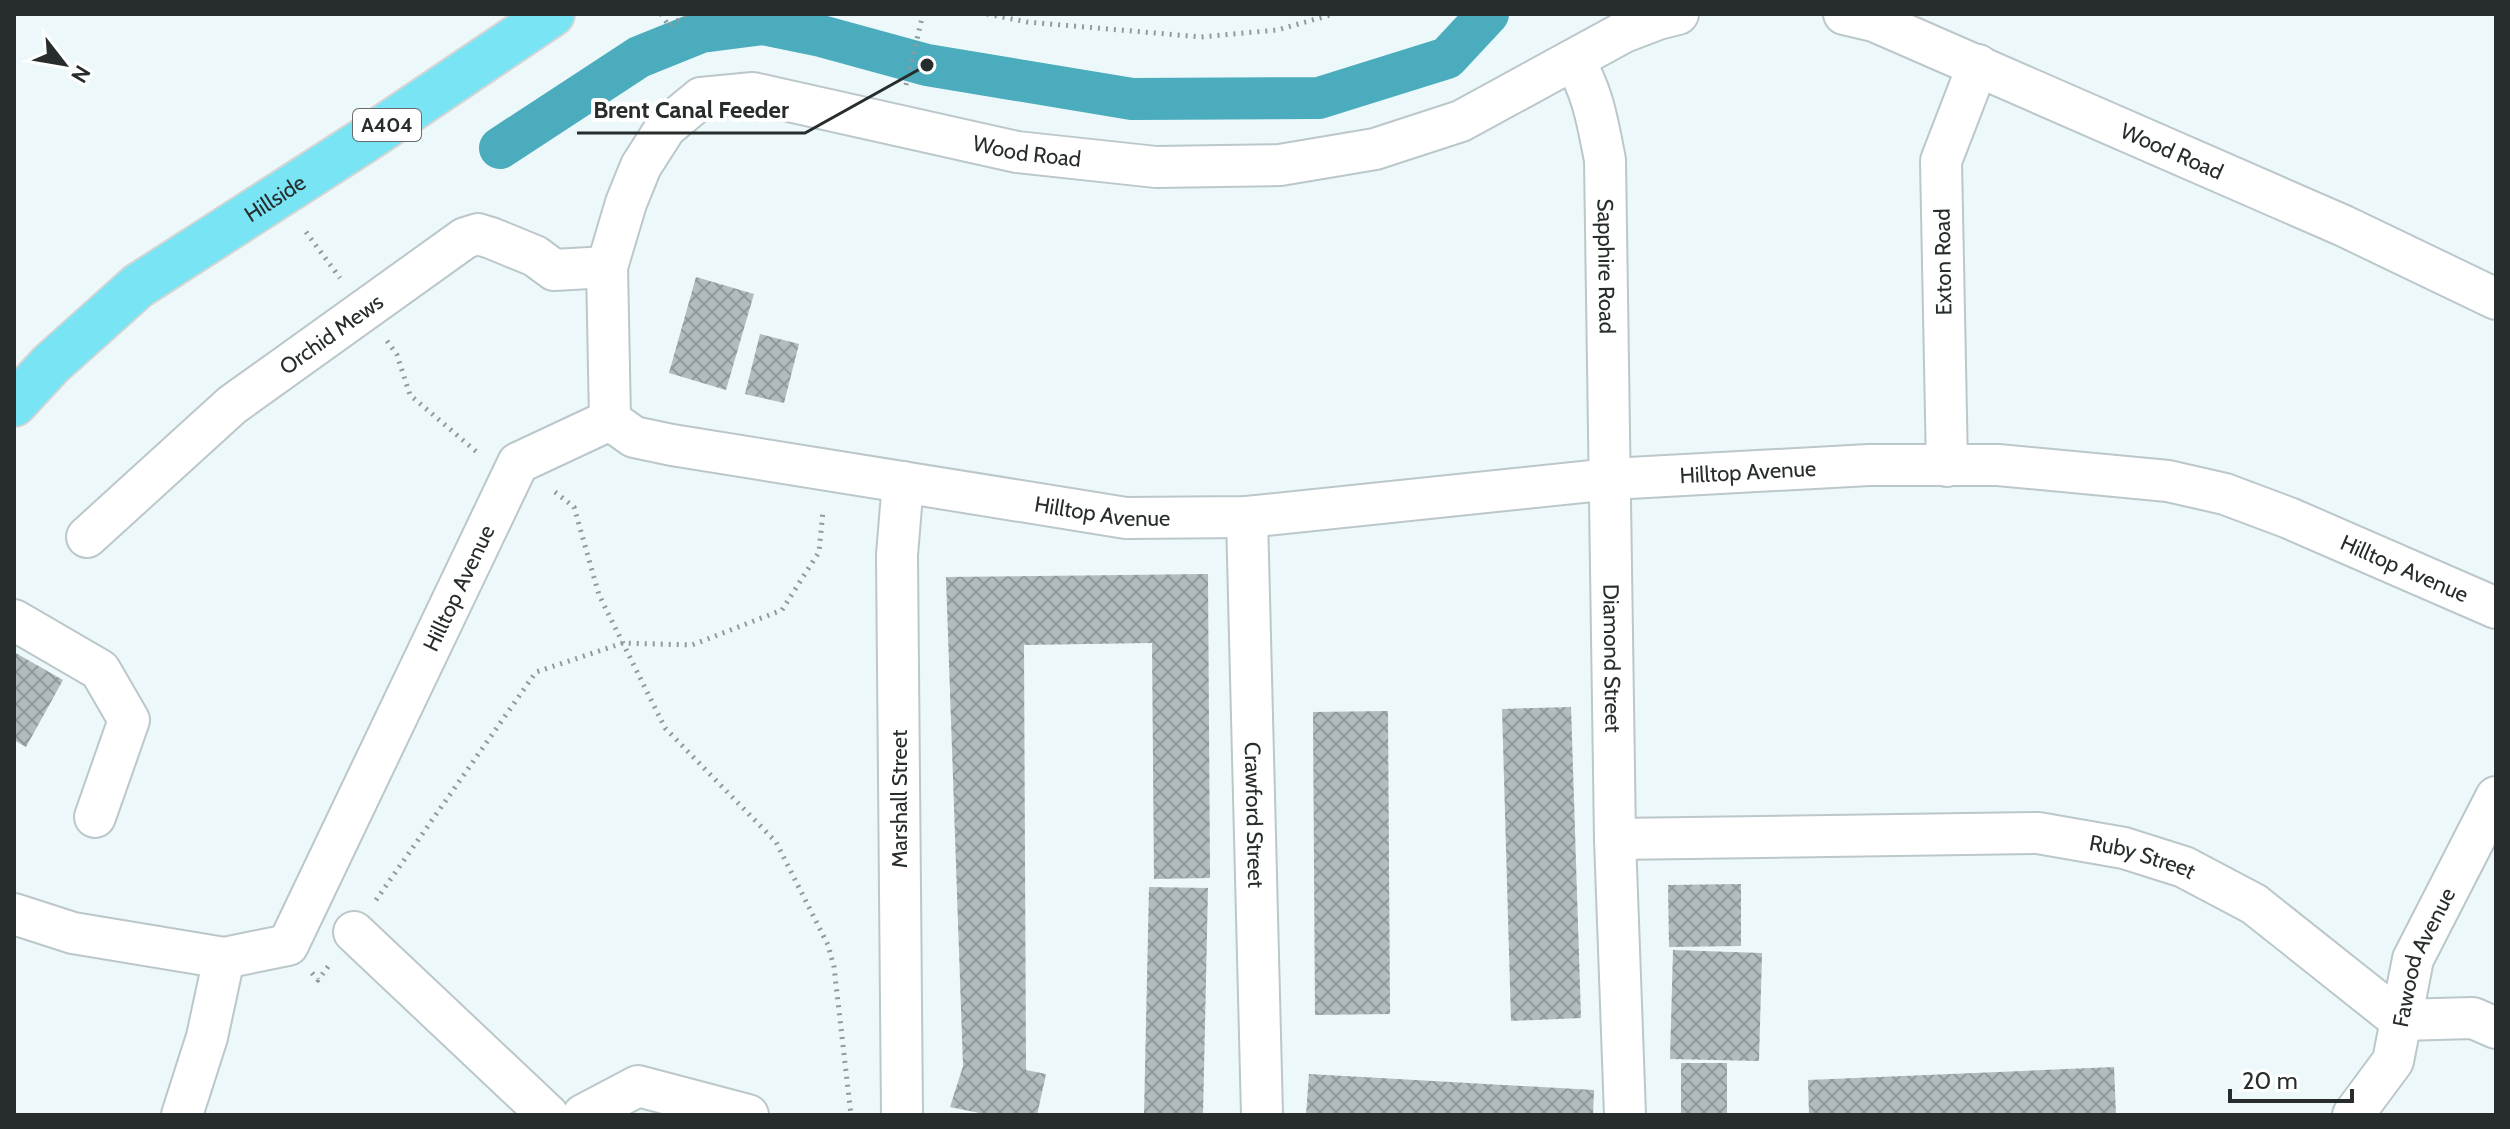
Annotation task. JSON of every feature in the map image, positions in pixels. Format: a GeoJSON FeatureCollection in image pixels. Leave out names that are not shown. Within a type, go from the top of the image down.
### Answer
{"type":"FeatureCollection","features":[{"type":"Feature","properties":{"kind":"main road","name":"Hillside"},"geometry":{"type":"LineString","coordinates":[[14,404],[51,364],[138,286],[347,151],[537,18]]}},
{"type":"Feature","properties":{"kind":"street","name":"Wood Road"},"geometry":{"type":"LineString","coordinates":[[610,420],[607,267],[626,203],[641,166],[666,127],[701,98],[753,93],[1017,152],[1156,167],[1280,165],[1375,149],[1461,121],[1624,32],[1678,14]]}},
{"type":"Feature","properties":{"kind":"street","name":"Wood Road"},"geometry":{"type":"LineString","coordinates":[[1844,14],[1874,21],[1978,65],[2344,226],[2496,299]]}},
{"type":"Feature","properties":{"kind":"street","name":"Sapphire Road"},"geometry":{"type":"LineString","coordinates":[[1573,60],[1584,76],[1595,108],[1605,160],[1611,479]]}},
{"type":"Feature","properties":{"kind":"street","name":"Exton Road"},"geometry":{"type":"LineString","coordinates":[[1947,466],[1941,161],[1978,65]]}},
{"type":"Feature","properties":{"kind":"street","name":"Orchid Mews"},"geometry":{"type":"LineString","coordinates":[[87,537],[232,405],[465,238],[478,234],[535,256],[554,270],[607,267]]}},
{"type":"Feature","properties":{"kind":"street","name":"Hilltop Avenue"},"geometry":{"type":"LineString","coordinates":[[610,420],[634,437],[1126,518],[1247,517],[1611,479],[1869,465],[1998,465],[2168,481],[2225,494],[2289,518],[2496,608]]}},
{"type":"Feature","properties":{"kind":"street"},"geometry":{"type":"LineString","coordinates":[[518,463],[610,420]]}},
{"type":"Feature","properties":{"kind":"street","name":"Hilltop Avenue"},"geometry":{"type":"LineString","coordinates":[[14,914],[73,933],[224,958],[288,945],[518,463]]}},
{"type":"Feature","properties":{"kind":"street","name":"Diamond Street"},"geometry":{"type":"LineString","coordinates":[[1611,479],[1615,839],[1625,1115]]}},
{"type":"Feature","properties":{"kind":"street","name":"Marshall Street"},"geometry":{"type":"LineString","coordinates":[[902,1115],[897,555],[903,482]]}},
{"type":"Feature","properties":{"kind":"street","name":"Crawford Street"},"geometry":{"type":"LineString","coordinates":[[1247,517],[1262,1115]]}},
{"type":"Feature","properties":{"kind":"street"},"geometry":{"type":"LineString","coordinates":[[14,620],[100,670],[129,720],[95,817]]}},
{"type":"Feature","properties":{"kind":"street","name":"Fawood Avenue"},"geometry":{"type":"LineString","coordinates":[[2353,1115],[2393,1061],[2413,959],[2496,797]]}},
{"type":"Feature","properties":{"kind":"street","name":"Ruby Street"},"geometry":{"type":"LineString","coordinates":[[1615,839],[2038,833],[2124,848],[2184,867],[2254,904],[2400,1020]]}},
{"type":"Feature","properties":{"kind":"street"},"geometry":{"type":"LineString","coordinates":[[354,932],[548,1115]]}},
{"type":"Feature","properties":{"kind":"street"},"geometry":{"type":"LineString","coordinates":[[182,1115],[207,1037],[224,958]]}},
{"type":"Feature","properties":{"kind":"street"},"geometry":{"type":"LineString","coordinates":[[2400,1020],[2473,1018],[2496,1028]]}},
{"type":"Feature","properties":{"kind":"street"},"geometry":{"type":"LineString","coordinates":[[583,1115],[638,1086],[748,1115]]}},
{"type":"Feature","properties":{"kind":"path"},"geometry":{"type":"LineString","coordinates":[[661,14],[669,26],[688,14]]}},
{"type":"Feature","properties":{"kind":"path"},"geometry":{"type":"LineString","coordinates":[[907,81],[923,14]]}},
{"type":"Feature","properties":{"kind":"path"},"geometry":{"type":"LineString","coordinates":[[987,14],[1027,22],[1201,37],[1277,30],[1334,14]]}},
{"type":"Feature","properties":{"kind":"path"},"geometry":{"type":"LineString","coordinates":[[306,232],[397,355],[410,395],[491,465],[518,463]]}},
{"type":"Feature","properties":{"kind":"path"},"geometry":{"type":"LineString","coordinates":[[354,932],[536,672],[623,643],[692,645],[782,610],[819,552],[828,470]]}},
{"type":"Feature","properties":{"kind":"path"},"geometry":{"type":"LineString","coordinates":[[574,507],[599,595],[665,728],[776,842],[828,945],[834,967],[851,1115]]}},
{"type":"Feature","properties":{"kind":"building"},"geometry":{"type":"Polygon","coordinates":[[[696,277],[754,294],[726,390],[669,373],[696,277]]]}},
{"type":"Feature","properties":{"kind":"building"},"geometry":{"type":"Polygon","coordinates":[[[760,334],[799,344],[784,403],[745,394],[760,334]]]}},
{"type":"Feature","properties":{"kind":"building"},"geometry":{"type":"Polygon","coordinates":[[[1208,574],[1210,878],[1154,879],[1152,643],[1024,645],[1026,1070],[1046,1074],[1037,1115],[989,1115],[950,1107],[963,1066],[946,577],[1208,574]]]}},
{"type":"Feature","properties":{"kind":"building"},"geometry":{"type":"Polygon","coordinates":[[[14,652],[63,680],[26,747],[14,740],[14,652]]]}},
{"type":"Feature","properties":{"kind":"building"},"geometry":{"type":"Polygon","coordinates":[[[1571,707],[1581,1018],[1511,1021],[1502,709],[1571,707]]]}},
{"type":"Feature","properties":{"kind":"building"},"geometry":{"type":"Polygon","coordinates":[[[1388,711],[1390,1014],[1315,1015],[1313,712],[1388,711]]]}},
{"type":"Feature","properties":{"kind":"building"},"geometry":{"type":"Polygon","coordinates":[[[1741,884],[1741,946],[1669,947],[1668,885],[1741,884]]]}},
{"type":"Feature","properties":{"kind":"building"},"geometry":{"type":"Polygon","coordinates":[[[1149,887],[1208,888],[1203,1115],[1144,1115],[1149,887]]]}},
{"type":"Feature","properties":{"kind":"building"},"geometry":{"type":"Polygon","coordinates":[[[1673,950],[1762,953],[1759,1061],[1670,1059],[1673,950]]]}},
{"type":"Feature","properties":{"kind":"building"},"geometry":{"type":"Polygon","coordinates":[[[1681,1063],[1727,1063],[1727,1115],[1681,1115],[1681,1063]]]}},
{"type":"Feature","properties":{"kind":"building"},"geometry":{"type":"Polygon","coordinates":[[[2114,1067],[2116,1115],[1809,1115],[1808,1080],[2114,1067]]]}},
{"type":"Feature","properties":{"kind":"building"},"geometry":{"type":"Polygon","coordinates":[[[1309,1074],[1594,1090],[1593,1115],[1306,1115],[1309,1074]]]}},
{"type":"Feature","properties":{"kind":"waterway"},"geometry":{"type":"LineString","coordinates":[[500,148],[639,57],[701,32],[763,24],[821,36],[927,65],[1132,99],[1319,98],[1447,58],[1488,14]]}},
{"type":"Feature","properties":{"kind":"place","name":"Brent Canal Feeder"},"geometry":{"type":"Point","coordinates":[927,65]}}]}
